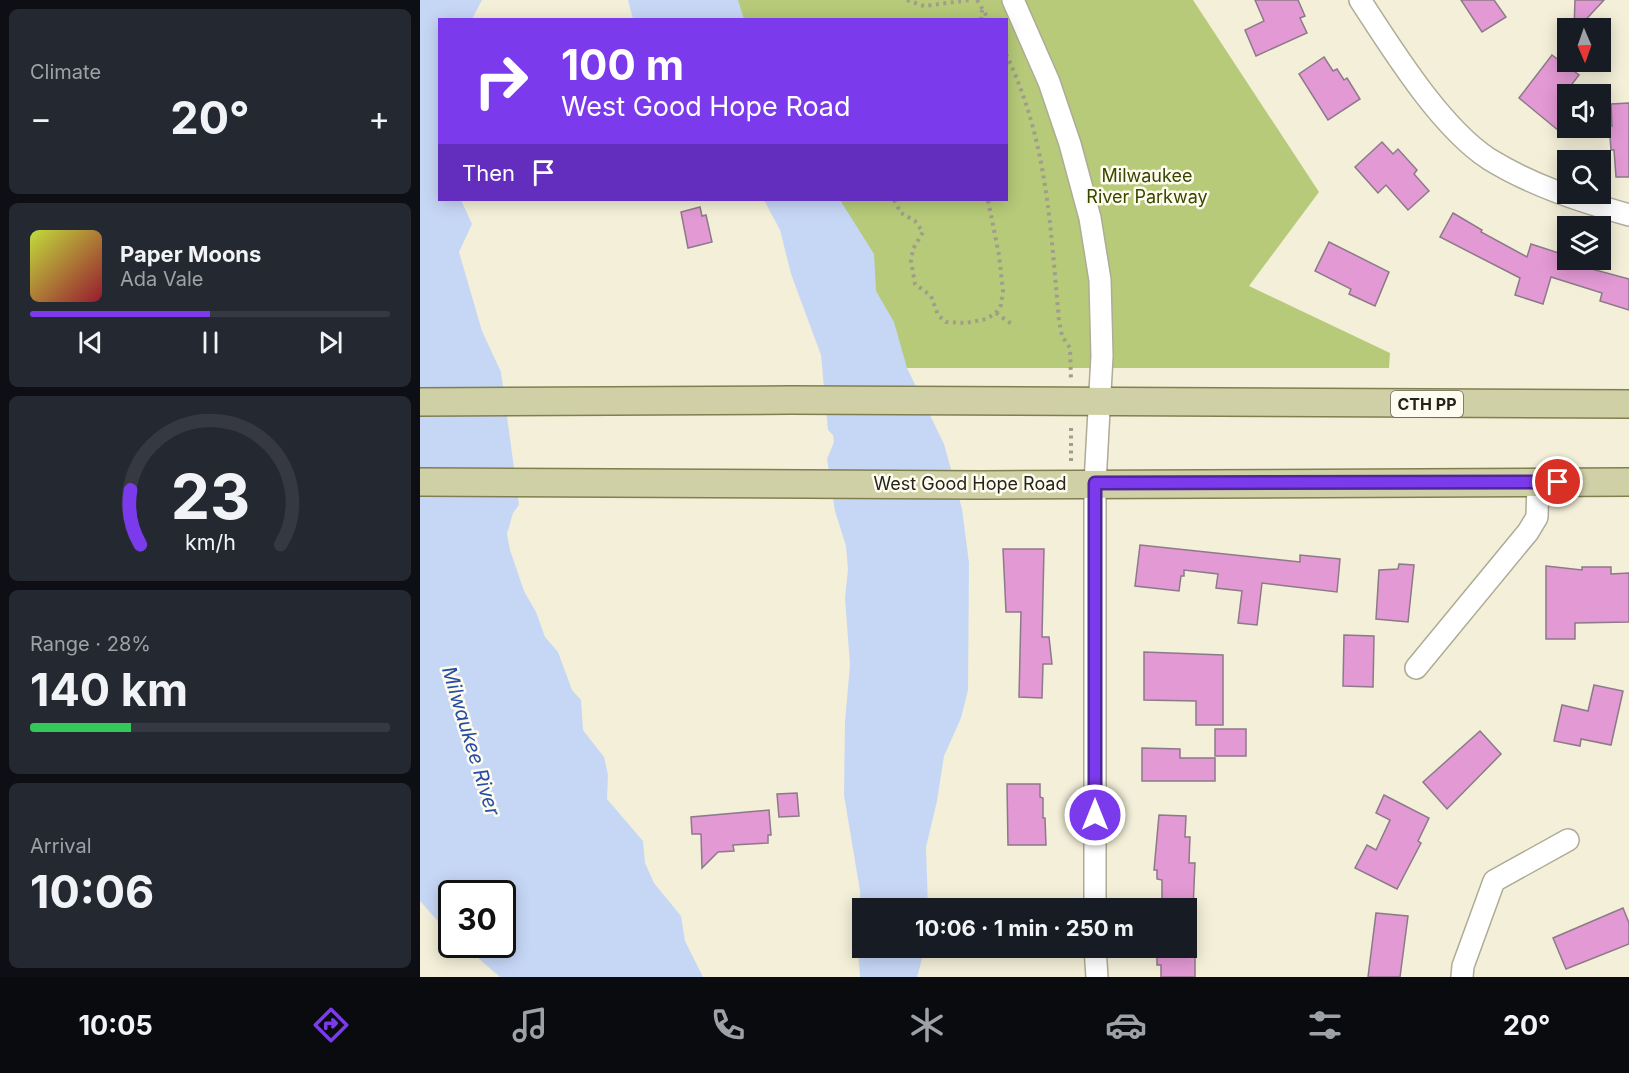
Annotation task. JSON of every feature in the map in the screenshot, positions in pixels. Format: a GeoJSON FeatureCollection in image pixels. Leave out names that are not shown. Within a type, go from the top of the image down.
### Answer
{"type":"FeatureCollection","features":[{"type":"Feature","properties":{"kind":"main road"},"geometry":{"type":"LineString","coordinates":[[420,402],[790,400],[1101,403]]}},
{"type":"Feature","properties":{"kind":"main road","name":"CTH PP"},"geometry":{"type":"LineString","coordinates":[[1101,403],[1629,404]]}},
{"type":"Feature","properties":{"kind":"main road","name":"West Good Hope Road"},"geometry":{"type":"LineString","coordinates":[[420,482],[581,481],[808,484],[1629,482]]}},
{"type":"Feature","properties":{"kind":"street"},"geometry":{"type":"LineString","coordinates":[[1013,0],[1049,82],[1071,144],[1090,218],[1100,280],[1101,403],[1083,483],[1095,898]]}},
{"type":"Feature","properties":{"kind":"street"},"geometry":{"type":"LineString","coordinates":[[1360,0],[1419,87],[1457,132],[1488,158],[1560,194],[1629,215]]}},
{"type":"Feature","properties":{"kind":"street"},"geometry":{"type":"LineString","coordinates":[[1416,668],[1528,532],[1537,517],[1538,482]]}},
{"type":"Feature","properties":{"kind":"street"},"geometry":{"type":"LineString","coordinates":[[1462,977],[1463,966],[1494,881],[1568,840]]}},
{"type":"Feature","properties":{"kind":"street"},"geometry":{"type":"LineString","coordinates":[[1096,958],[1097,977]]}},
{"type":"Feature","properties":{"kind":"path"},"geometry":{"type":"LineString","coordinates":[[906,0],[924,6],[970,0]]}},
{"type":"Feature","properties":{"kind":"path"},"geometry":{"type":"LineString","coordinates":[[977,0],[988,18]]}},
{"type":"Feature","properties":{"kind":"path"},"geometry":{"type":"LineString","coordinates":[[981,18],[983,9]]}},
{"type":"Feature","properties":{"kind":"path"},"geometry":{"type":"LineString","coordinates":[[1008,59],[1030,112],[1045,176],[1059,320],[1062,336],[1070,348],[1071,355],[1071,402],[1083,483]]}},
{"type":"Feature","properties":{"kind":"path"},"geometry":{"type":"LineString","coordinates":[[895,201],[901,213],[915,221],[923,232],[913,249],[911,261],[915,284],[931,296],[938,315],[946,322],[966,323],[986,319],[996,313],[1001,305],[1003,291],[999,255],[988,201]]}},
{"type":"Feature","properties":{"kind":"path"},"geometry":{"type":"LineString","coordinates":[[996,313],[1013,326]]}},
{"type":"Feature","properties":{"kind":"green space","name":"Milwaukee River Parkway"},"geometry":{"type":"Polygon","coordinates":[[[678,0],[1193,0],[1319,192],[1249,286],[1390,353],[1389,368],[858,368],[789,201],[1008,201],[1008,18],[687,18],[678,0]]]}},
{"type":"Feature","properties":{"kind":"water","name":"Milwaukee River"},"geometry":{"type":"Polygon","coordinates":[[[420,0],[482,0],[473,18],[438,18],[438,201],[461,201],[472,224],[459,252],[482,331],[501,372],[519,505],[513,513],[507,534],[510,550],[524,591],[536,612],[545,637],[558,652],[572,690],[581,700],[583,730],[604,757],[608,775],[607,799],[643,841],[645,863],[654,883],[681,916],[685,941],[703,977],[500,977],[478,958],[516,958],[516,880],[438,880],[438,921],[420,901],[420,0]]]}},
{"type":"Feature","properties":{"kind":"water"},"geometry":{"type":"Polygon","coordinates":[[[628,0],[738,0],[744,18],[633,18],[628,0]]]}},
{"type":"Feature","properties":{"kind":"water"},"geometry":{"type":"Polygon","coordinates":[[[765,201],[841,201],[874,254],[876,291],[894,322],[907,368],[944,444],[962,509],[969,563],[968,690],[961,718],[944,756],[937,801],[926,847],[928,898],[860,898],[844,795],[845,722],[850,665],[845,598],[848,569],[846,546],[835,511],[827,459],[834,442],[833,435],[828,430],[821,355],[791,274],[780,230],[765,201]]]}},
{"type":"Feature","properties":{"kind":"water"},"geometry":{"type":"Polygon","coordinates":[[[859,958],[922,958],[917,977],[860,977],[859,958]]]}},
{"type":"Feature","properties":{"kind":"building"},"geometry":{"type":"Polygon","coordinates":[[[1255,0],[1298,0],[1305,16],[1300,18],[1307,33],[1256,56],[1245,30],[1264,21],[1255,0]]]}},
{"type":"Feature","properties":{"kind":"building"},"geometry":{"type":"Polygon","coordinates":[[[1461,0],[1494,0],[1506,17],[1482,32],[1461,0]]]}},
{"type":"Feature","properties":{"kind":"building"},"geometry":{"type":"Polygon","coordinates":[[[1575,0],[1604,0],[1587,18],[1574,18],[1575,0]]]}},
{"type":"Feature","properties":{"kind":"building"},"geometry":{"type":"Polygon","coordinates":[[[1552,55],[1557,59],[1557,72],[1575,72],[1579,75],[1572,84],[1557,84],[1557,129],[1519,98],[1552,55]]]}},
{"type":"Feature","properties":{"kind":"building"},"geometry":{"type":"Polygon","coordinates":[[[1324,57],[1333,71],[1337,69],[1344,80],[1347,78],[1360,99],[1328,120],[1299,74],[1324,57]]]}},
{"type":"Feature","properties":{"kind":"building"},"geometry":{"type":"Polygon","coordinates":[[[1629,103],[1629,177],[1616,177],[1614,150],[1611,150],[1610,138],[1611,104],[1629,103]]]}},
{"type":"Feature","properties":{"kind":"building"},"geometry":{"type":"Polygon","coordinates":[[[1382,142],[1393,154],[1398,149],[1417,170],[1414,174],[1429,191],[1408,210],[1386,185],[1378,193],[1355,167],[1382,142]]]}},
{"type":"Feature","properties":{"kind":"building"},"geometry":{"type":"Polygon","coordinates":[[[700,207],[702,216],[706,215],[712,242],[688,248],[681,212],[700,207]]]}},
{"type":"Feature","properties":{"kind":"building"},"geometry":{"type":"Polygon","coordinates":[[[1453,213],[1482,230],[1481,232],[1527,257],[1531,244],[1557,252],[1557,270],[1595,270],[1629,279],[1629,310],[1600,301],[1602,293],[1551,277],[1543,304],[1515,295],[1520,278],[1440,237],[1453,213]]]}},
{"type":"Feature","properties":{"kind":"building"},"geometry":{"type":"Polygon","coordinates":[[[1329,242],[1389,272],[1375,306],[1349,294],[1351,289],[1315,271],[1329,242]]]}},
{"type":"Feature","properties":{"kind":"building"},"geometry":{"type":"Polygon","coordinates":[[[1140,545],[1300,562],[1300,555],[1340,559],[1337,592],[1262,583],[1257,625],[1238,623],[1242,591],[1216,588],[1218,574],[1184,570],[1179,591],[1135,586],[1140,545]]]}},
{"type":"Feature","properties":{"kind":"building"},"geometry":{"type":"Polygon","coordinates":[[[1003,549],[1044,549],[1042,637],[1049,637],[1052,664],[1043,664],[1042,698],[1019,697],[1021,612],[1006,612],[1003,549]]]}},
{"type":"Feature","properties":{"kind":"building"},"geometry":{"type":"Polygon","coordinates":[[[1399,564],[1414,565],[1408,622],[1376,619],[1379,570],[1398,569],[1399,564]]]}},
{"type":"Feature","properties":{"kind":"building"},"geometry":{"type":"Polygon","coordinates":[[[1546,566],[1582,570],[1582,567],[1611,567],[1611,574],[1629,573],[1629,622],[1575,623],[1575,639],[1546,639],[1546,566]]]}},
{"type":"Feature","properties":{"kind":"building"},"geometry":{"type":"Polygon","coordinates":[[[1344,635],[1374,636],[1373,687],[1343,686],[1344,635]]]}},
{"type":"Feature","properties":{"kind":"building"},"geometry":{"type":"Polygon","coordinates":[[[1144,652],[1223,655],[1223,725],[1196,725],[1196,701],[1144,700],[1144,652]]]}},
{"type":"Feature","properties":{"kind":"building"},"geometry":{"type":"Polygon","coordinates":[[[1594,685],[1623,691],[1611,745],[1581,739],[1580,746],[1554,741],[1562,705],[1588,711],[1594,685]]]}},
{"type":"Feature","properties":{"kind":"building"},"geometry":{"type":"Polygon","coordinates":[[[1215,729],[1246,729],[1246,756],[1215,756],[1215,729]]]}},
{"type":"Feature","properties":{"kind":"building"},"geometry":{"type":"Polygon","coordinates":[[[1480,731],[1501,754],[1447,809],[1423,782],[1480,731]]]}},
{"type":"Feature","properties":{"kind":"building"},"geometry":{"type":"Polygon","coordinates":[[[1142,748],[1180,749],[1180,758],[1215,758],[1215,781],[1142,781],[1142,748]]]}},
{"type":"Feature","properties":{"kind":"building"},"geometry":{"type":"Polygon","coordinates":[[[1007,784],[1040,784],[1046,845],[1008,845],[1007,784]]]}},
{"type":"Feature","properties":{"kind":"building"},"geometry":{"type":"Polygon","coordinates":[[[797,793],[799,816],[779,817],[777,794],[797,793]]]}},
{"type":"Feature","properties":{"kind":"building"},"geometry":{"type":"Polygon","coordinates":[[[1384,795],[1429,818],[1418,841],[1421,843],[1397,889],[1355,868],[1367,845],[1376,850],[1390,820],[1376,813],[1384,795]]]}},
{"type":"Feature","properties":{"kind":"building"},"geometry":{"type":"Polygon","coordinates":[[[769,810],[771,835],[768,835],[768,843],[733,845],[734,851],[718,852],[702,868],[701,834],[692,834],[691,817],[769,810]]]}},
{"type":"Feature","properties":{"kind":"building"},"geometry":{"type":"Polygon","coordinates":[[[1159,815],[1186,816],[1185,837],[1190,837],[1189,863],[1195,863],[1193,898],[1162,898],[1162,880],[1157,879],[1157,870],[1154,870],[1159,815]]]}},
{"type":"Feature","properties":{"kind":"building"},"geometry":{"type":"Polygon","coordinates":[[[1623,908],[1629,923],[1629,944],[1566,969],[1553,938],[1623,908]]]}},
{"type":"Feature","properties":{"kind":"building"},"geometry":{"type":"Polygon","coordinates":[[[1376,913],[1408,916],[1400,977],[1368,977],[1376,913]]]}},
{"type":"Feature","properties":{"kind":"building"},"geometry":{"type":"Polygon","coordinates":[[[1157,958],[1195,958],[1195,977],[1161,977],[1161,965],[1157,965],[1157,958]]]}},
{"type":"Feature","properties":{"kind":"route"},"geometry":{"type":"LineString","coordinates":[[1095,815],[1095,483],[1558,482]]}}]}
